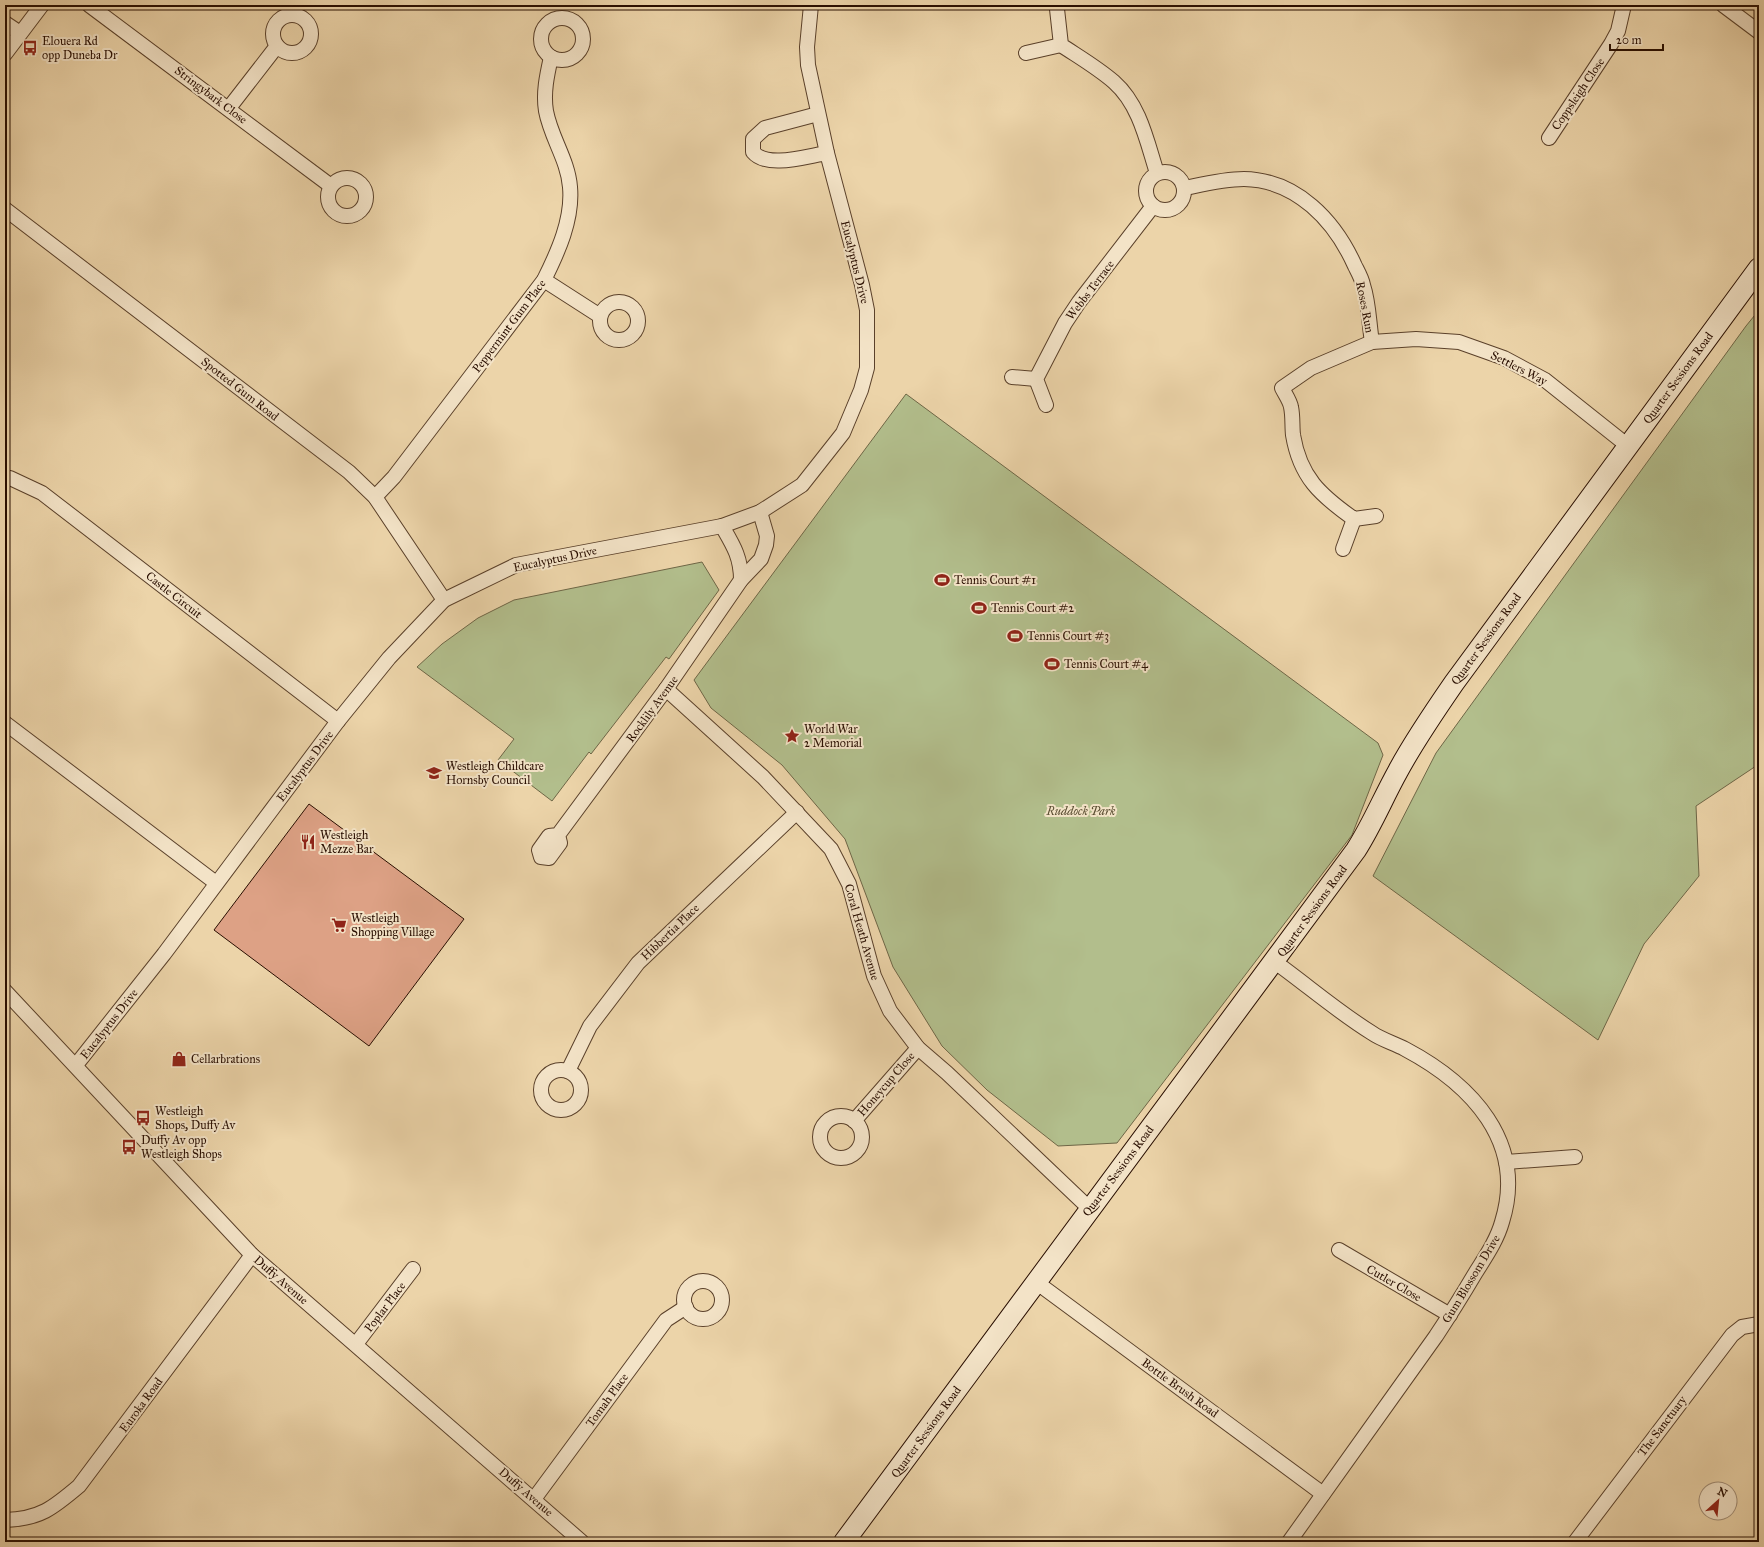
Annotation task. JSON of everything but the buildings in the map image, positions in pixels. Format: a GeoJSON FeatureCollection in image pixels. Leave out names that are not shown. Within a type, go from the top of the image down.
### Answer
{"type":"FeatureCollection","features":[{"type":"Feature","properties":{"kind":"main road","name":"Quarter Sessions Road"},"geometry":{"type":"LineString","coordinates":[[844,1542],[1275,962],[1356,850],[1369,830],[1398,771],[1421,732],[1450,689],[1759,268]]}},
{"type":"Feature","properties":{"kind":"street"},"geometry":{"type":"LineString","coordinates":[[5,54],[42,5]]}},
{"type":"Feature","properties":{"kind":"street","name":"Stringybark Close"},"geometry":{"type":"LineString","coordinates":[[89,5],[229,108],[331,186]]}},
{"type":"Feature","properties":{"kind":"street","name":"Eucalyptus Drive"},"geometry":{"type":"LineString","coordinates":[[76,1065],[164,954],[338,721],[389,658],[444,600],[516,565],[722,526],[760,512],[802,485],[843,434],[861,390],[867,368],[867,310],[862,284],[827,153],[808,66],[806,47],[811,5]]}},
{"type":"Feature","properties":{"kind":"street","name":"Coppsleigh Close"},"geometry":{"type":"LineString","coordinates":[[1549,138],[1618,32],[1624,5]]}},
{"type":"Feature","properties":{"kind":"street"},"geometry":{"type":"LineString","coordinates":[[1723,5],[1759,32]]}},
{"type":"Feature","properties":{"kind":"street"},"geometry":{"type":"LineString","coordinates":[[1057,9],[1061,45]]}},
{"type":"Feature","properties":{"kind":"street"},"geometry":{"type":"LineString","coordinates":[[5,23],[20,34]]}},
{"type":"Feature","properties":{"kind":"street"},"geometry":{"type":"LineString","coordinates":[[1026,53],[1061,45],[1115,83],[1125,95],[1141,122],[1157,173]]}},
{"type":"Feature","properties":{"kind":"street"},"geometry":{"type":"LineString","coordinates":[[229,108],[278,46]]}},
{"type":"Feature","properties":{"kind":"street","name":"Peppermint Gum Place"},"geometry":{"type":"LineString","coordinates":[[375,497],[394,477],[544,280],[563,238],[570,206],[570,187],[567,172],[546,112],[545,95],[551,57]]}},
{"type":"Feature","properties":{"kind":"street"},"geometry":{"type":"LineString","coordinates":[[818,114],[765,128],[753,139],[753,152],[757,158],[766,161],[827,153]]}},
{"type":"Feature","properties":{"kind":"street"},"geometry":{"type":"LineString","coordinates":[[1171,172],[1182,181],[1185,188],[1182,200],[1175,208],[1164,210],[1153,206],[1146,195],[1147,182],[1157,173],[1171,172]]}},
{"type":"Feature","properties":{"kind":"street","name":"Roses Run"},"geometry":{"type":"LineString","coordinates":[[1185,188],[1220,181],[1245,179],[1270,182],[1299,196],[1326,217],[1346,246],[1364,285],[1372,342]]}},
{"type":"Feature","properties":{"kind":"street","name":"Webbs Terrace"},"geometry":{"type":"LineString","coordinates":[[1036,379],[1065,323],[1079,302],[1153,206]]}},
{"type":"Feature","properties":{"kind":"street","name":"Spotted Gum Road"},"geometry":{"type":"LineString","coordinates":[[5,209],[349,472],[375,497],[444,600]]}},
{"type":"Feature","properties":{"kind":"street"},"geometry":{"type":"LineString","coordinates":[[544,280],[600,316]]}},
{"type":"Feature","properties":{"kind":"street","name":"Settlers Way"},"geometry":{"type":"LineString","coordinates":[[1354,519],[1334,505],[1314,486],[1305,474],[1299,459],[1293,434],[1291,407],[1282,388],[1311,368],[1372,342],[1416,339],[1459,342],[1504,358],[1544,380],[1628,446]]}},
{"type":"Feature","properties":{"kind":"street"},"geometry":{"type":"LineString","coordinates":[[1012,377],[1036,379],[1046,405]]}},
{"type":"Feature","properties":{"kind":"street","name":"Castle Circuit"},"geometry":{"type":"LineString","coordinates":[[5,477],[42,493],[338,721]]}},
{"type":"Feature","properties":{"kind":"street","name":"Rocklily Avenue"},"geometry":{"type":"LineString","coordinates":[[558,835],[666,690],[741,580],[761,559],[766,546],[767,536],[760,512]]}},
{"type":"Feature","properties":{"kind":"street"},"geometry":{"type":"LineString","coordinates":[[1343,549],[1354,519],[1376,516]]}},
{"type":"Feature","properties":{"kind":"street"},"geometry":{"type":"LineString","coordinates":[[722,526],[736,550],[741,564],[741,580]]}},
{"type":"Feature","properties":{"kind":"street","name":"Coral Heath Avenue"},"geometry":{"type":"LineString","coordinates":[[666,690],[763,777],[831,849],[849,884],[874,976],[890,1011],[918,1048],[964,1089],[1090,1209]]}},
{"type":"Feature","properties":{"kind":"street"},"geometry":{"type":"LineString","coordinates":[[5,723],[216,883]]}},
{"type":"Feature","properties":{"kind":"street","name":"Hibbertia Place"},"geometry":{"type":"LineString","coordinates":[[568,1071],[590,1026],[638,963],[797,812]]}},
{"type":"Feature","properties":{"kind":"street","name":"Gum Blossom Drive"},"geometry":{"type":"LineString","coordinates":[[1275,962],[1372,1033],[1404,1048],[1428,1063],[1471,1096],[1484,1112],[1494,1128],[1506,1162],[1508,1187],[1506,1208],[1497,1236],[1450,1315],[1289,1542]]}},
{"type":"Feature","properties":{"kind":"street","name":"Duffy Avenue"},"geometry":{"type":"LineString","coordinates":[[5,991],[252,1254],[582,1542]]}},
{"type":"Feature","properties":{"kind":"street","name":"Honeycup Close"},"geometry":{"type":"LineString","coordinates":[[854,1121],[918,1048]]}},
{"type":"Feature","properties":{"kind":"street"},"geometry":{"type":"LineString","coordinates":[[1506,1162],[1575,1157]]}},
{"type":"Feature","properties":{"kind":"street","name":"Cutler Close"},"geometry":{"type":"LineString","coordinates":[[1339,1250],[1450,1315]]}},
{"type":"Feature","properties":{"kind":"street","name":"Euroka Road"},"geometry":{"type":"LineString","coordinates":[[5,1520],[26,1519],[54,1507],[79,1486],[252,1254]]}},
{"type":"Feature","properties":{"kind":"street","name":"Poplar Place"},"geometry":{"type":"LineString","coordinates":[[356,1344],[413,1269]]}},
{"type":"Feature","properties":{"kind":"street","name":"Bottle Brush Road"},"geometry":{"type":"LineString","coordinates":[[1036,1282],[1323,1494]]}},
{"type":"Feature","properties":{"kind":"street","name":"Tomah Place"},"geometry":{"type":"LineString","coordinates":[[534,1499],[666,1320],[686,1308]]}},
{"type":"Feature","properties":{"kind":"street","name":"The Sanctuary"},"geometry":{"type":"LineString","coordinates":[[1575,1542],[1732,1335],[1742,1327],[1759,1324]]}},
{"type":"Feature","properties":{"kind":"green space"},"geometry":{"type":"Polygon","coordinates":[[[1759,310],[1759,764],[1696,806],[1699,876],[1644,944],[1598,1040],[1373,876],[1436,753],[1759,310]]]}},
{"type":"Feature","properties":{"kind":"green space","name":"Ruddock Park"},"geometry":{"type":"Polygon","coordinates":[[[906,394],[1378,743],[1383,755],[1352,835],[1117,1143],[1058,1146],[987,1090],[942,1046],[893,967],[845,839],[782,765],[711,708],[694,680],[906,394]]]}},
{"type":"Feature","properties":{"kind":"green space"},"geometry":{"type":"Polygon","coordinates":[[[702,562],[719,590],[669,659],[666,657],[591,754],[589,752],[552,801],[498,760],[514,739],[417,667],[442,644],[478,618],[514,600],[702,562]]]}},
{"type":"Feature","properties":{"kind":"place","name":"Elouera Rd opp Duneba Dr"},"geometry":{"type":"Point","coordinates":[30,48]}},
{"type":"Feature","properties":{"kind":"place","name":"Tennis Court #1"},"geometry":{"type":"Point","coordinates":[942,580]}},
{"type":"Feature","properties":{"kind":"place","name":"Tennis Court #2"},"geometry":{"type":"Point","coordinates":[979,608]}},
{"type":"Feature","properties":{"kind":"place","name":"Tennis Court #3"},"geometry":{"type":"Point","coordinates":[1015,636]}},
{"type":"Feature","properties":{"kind":"place","name":"Tennis Court #4"},"geometry":{"type":"Point","coordinates":[1052,664]}},
{"type":"Feature","properties":{"kind":"place","name":"World War 2 Memorial"},"geometry":{"type":"Point","coordinates":[792,736]}},
{"type":"Feature","properties":{"kind":"place","name":"Westleigh Childcare Hornsby Council"},"geometry":{"type":"Point","coordinates":[434,773]}},
{"type":"Feature","properties":{"kind":"place","name":"Westleigh Mezze Bar"},"geometry":{"type":"Point","coordinates":[308,842]}},
{"type":"Feature","properties":{"kind":"place","name":"Westleigh Shopping Village"},"geometry":{"type":"Point","coordinates":[339,925]}},
{"type":"Feature","properties":{"kind":"place","name":"Cellarbrations"},"geometry":{"type":"Point","coordinates":[179,1059]}},
{"type":"Feature","properties":{"kind":"place","name":"Westleigh Shops, Duffy Av"},"geometry":{"type":"Point","coordinates":[143,1118]}},
{"type":"Feature","properties":{"kind":"place","name":"Duffy Av opp Westleigh Shops"},"geometry":{"type":"Point","coordinates":[129,1147]}}]}
